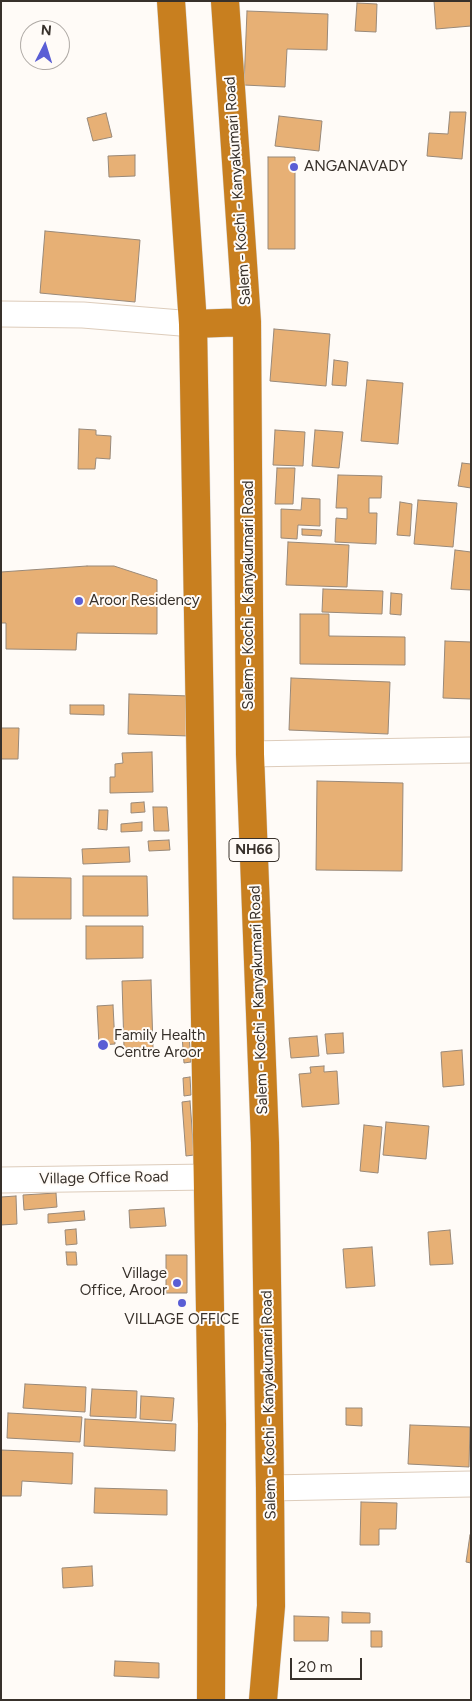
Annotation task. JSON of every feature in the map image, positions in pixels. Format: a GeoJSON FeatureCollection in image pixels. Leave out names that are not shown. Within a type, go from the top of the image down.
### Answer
{"type":"FeatureCollection","features":[{"type":"Feature","properties":{"kind":"highway"},"geometry":{"type":"LineString","coordinates":[[170,1],[193,324],[212,1424],[211,1700]]}},
{"type":"Feature","properties":{"kind":"highway","name":"Salem - Kochi - Kanyakumari Road"},"geometry":{"type":"LineString","coordinates":[[225,1],[248,322],[250,754],[265,1143],[270,1488],[271,1606],[263,1700]]}},
{"type":"Feature","properties":{"kind":"highway"},"geometry":{"type":"LineString","coordinates":[[193,324],[248,322]]}},
{"type":"Feature","properties":{"kind":"street"},"geometry":{"type":"LineString","coordinates":[[1,314],[83,315],[193,324]]}},
{"type":"Feature","properties":{"kind":"street"},"geometry":{"type":"LineString","coordinates":[[250,754],[471,750]]}},
{"type":"Feature","properties":{"kind":"street","name":"Village Office Road"},"geometry":{"type":"LineString","coordinates":[[1,1180],[208,1177]]}},
{"type":"Feature","properties":{"kind":"street"},"geometry":{"type":"LineString","coordinates":[[270,1488],[471,1484]]}},
{"type":"Feature","properties":{"kind":"building"},"geometry":{"type":"Polygon","coordinates":[[[434,1],[471,1],[471,26],[436,29],[434,1]]]}},
{"type":"Feature","properties":{"kind":"building"},"geometry":{"type":"Polygon","coordinates":[[[357,3],[377,4],[376,32],[355,31],[357,3]]]}},
{"type":"Feature","properties":{"kind":"building"},"geometry":{"type":"Polygon","coordinates":[[[247,11],[328,14],[327,50],[287,49],[285,87],[244,85],[247,11]]]}},
{"type":"Feature","properties":{"kind":"building"},"geometry":{"type":"Polygon","coordinates":[[[450,112],[466,112],[462,159],[427,156],[429,133],[448,134],[450,112]]]}},
{"type":"Feature","properties":{"kind":"building"},"geometry":{"type":"Polygon","coordinates":[[[106,113],[112,137],[93,141],[87,118],[106,113]]]}},
{"type":"Feature","properties":{"kind":"building"},"geometry":{"type":"Polygon","coordinates":[[[279,116],[322,121],[319,151],[275,146],[279,116]]]}},
{"type":"Feature","properties":{"kind":"building"},"geometry":{"type":"Polygon","coordinates":[[[135,155],[135,176],[109,177],[108,156],[135,155]]]}},
{"type":"Feature","properties":{"kind":"building"},"geometry":{"type":"Polygon","coordinates":[[[268,157],[295,157],[295,249],[268,249],[268,157]]]}},
{"type":"Feature","properties":{"kind":"building"},"geometry":{"type":"Polygon","coordinates":[[[45,231],[140,240],[135,302],[40,293],[45,231]]]}},
{"type":"Feature","properties":{"kind":"building"},"geometry":{"type":"Polygon","coordinates":[[[274,329],[330,334],[326,386],[270,381],[274,329]]]}},
{"type":"Feature","properties":{"kind":"building"},"geometry":{"type":"Polygon","coordinates":[[[334,360],[348,362],[346,386],[332,385],[334,360]]]}},
{"type":"Feature","properties":{"kind":"building"},"geometry":{"type":"Polygon","coordinates":[[[367,380],[403,383],[398,444],[361,441],[367,380]]]}},
{"type":"Feature","properties":{"kind":"building"},"geometry":{"type":"Polygon","coordinates":[[[79,429],[96,430],[96,435],[111,436],[110,459],[96,458],[95,469],[78,469],[79,429]]]}},
{"type":"Feature","properties":{"kind":"building"},"geometry":{"type":"Polygon","coordinates":[[[275,430],[305,432],[303,466],[273,465],[275,430]]]}},
{"type":"Feature","properties":{"kind":"building"},"geometry":{"type":"Polygon","coordinates":[[[315,430],[343,432],[339,468],[312,466],[315,430]]]}},
{"type":"Feature","properties":{"kind":"building"},"geometry":{"type":"Polygon","coordinates":[[[462,463],[471,464],[471,488],[458,486],[462,463]]]}},
{"type":"Feature","properties":{"kind":"building"},"geometry":{"type":"Polygon","coordinates":[[[277,468],[295,468],[293,504],[275,504],[277,468]]]}},
{"type":"Feature","properties":{"kind":"building"},"geometry":{"type":"Polygon","coordinates":[[[338,475],[382,476],[381,498],[369,498],[369,513],[377,513],[376,544],[335,542],[336,518],[347,519],[347,508],[336,508],[338,475]]]}},
{"type":"Feature","properties":{"kind":"building"},"geometry":{"type":"Polygon","coordinates":[[[302,498],[320,499],[320,526],[298,525],[297,539],[281,538],[281,509],[301,510],[302,498]]]}},
{"type":"Feature","properties":{"kind":"building"},"geometry":{"type":"Polygon","coordinates":[[[418,500],[457,503],[453,547],[414,544],[418,500]]]}},
{"type":"Feature","properties":{"kind":"building"},"geometry":{"type":"Polygon","coordinates":[[[400,502],[412,504],[410,536],[397,535],[400,502]]]}},
{"type":"Feature","properties":{"kind":"building"},"geometry":{"type":"Polygon","coordinates":[[[302,529],[322,530],[321,536],[302,535],[302,529]]]}},
{"type":"Feature","properties":{"kind":"building"},"geometry":{"type":"Polygon","coordinates":[[[288,542],[349,545],[347,587],[286,585],[288,542]]]}},
{"type":"Feature","properties":{"kind":"building"},"geometry":{"type":"Polygon","coordinates":[[[455,550],[471,552],[471,590],[451,589],[455,550]]]}},
{"type":"Feature","properties":{"kind":"building","name":"Aroor Residency"},"geometry":{"type":"Polygon","coordinates":[[[114,566],[157,580],[157,634],[77,633],[76,650],[6,649],[6,623],[1,623],[1,572],[114,566]]]}},
{"type":"Feature","properties":{"kind":"building"},"geometry":{"type":"Polygon","coordinates":[[[323,589],[383,591],[382,614],[322,612],[323,589]]]}},
{"type":"Feature","properties":{"kind":"building"},"geometry":{"type":"Polygon","coordinates":[[[391,593],[402,594],[401,615],[390,614],[391,593]]]}},
{"type":"Feature","properties":{"kind":"building"},"geometry":{"type":"Polygon","coordinates":[[[300,614],[329,614],[329,636],[405,637],[405,665],[300,664],[300,614]]]}},
{"type":"Feature","properties":{"kind":"building"},"geometry":{"type":"Polygon","coordinates":[[[445,641],[471,642],[471,699],[443,698],[445,641]]]}},
{"type":"Feature","properties":{"kind":"building"},"geometry":{"type":"Polygon","coordinates":[[[291,678],[390,682],[388,734],[289,730],[291,678]]]}},
{"type":"Feature","properties":{"kind":"building"},"geometry":{"type":"Polygon","coordinates":[[[129,694],[190,696],[189,736],[128,734],[129,694]]]}},
{"type":"Feature","properties":{"kind":"building"},"geometry":{"type":"Polygon","coordinates":[[[70,705],[104,705],[104,715],[70,714],[70,705]]]}},
{"type":"Feature","properties":{"kind":"building"},"geometry":{"type":"Polygon","coordinates":[[[1,728],[19,728],[18,759],[1,759],[1,728]]]}},
{"type":"Feature","properties":{"kind":"building"},"geometry":{"type":"Polygon","coordinates":[[[152,752],[153,792],[110,793],[110,777],[115,777],[115,764],[123,763],[122,753],[152,752]]]}},
{"type":"Feature","properties":{"kind":"building"},"geometry":{"type":"Polygon","coordinates":[[[317,781],[403,783],[402,871],[316,870],[317,781]]]}},
{"type":"Feature","properties":{"kind":"building"},"geometry":{"type":"Polygon","coordinates":[[[144,802],[145,812],[131,813],[131,803],[144,802]]]}},
{"type":"Feature","properties":{"kind":"building"},"geometry":{"type":"Polygon","coordinates":[[[153,807],[167,807],[169,831],[154,831],[153,807]]]}},
{"type":"Feature","properties":{"kind":"building"},"geometry":{"type":"Polygon","coordinates":[[[99,810],[108,810],[107,830],[98,829],[99,810]]]}},
{"type":"Feature","properties":{"kind":"building"},"geometry":{"type":"Polygon","coordinates":[[[142,822],[142,831],[121,832],[121,824],[142,822]]]}},
{"type":"Feature","properties":{"kind":"building"},"geometry":{"type":"Polygon","coordinates":[[[169,840],[170,850],[149,851],[148,841],[169,840]]]}},
{"type":"Feature","properties":{"kind":"building"},"geometry":{"type":"Polygon","coordinates":[[[129,847],[130,862],[83,864],[82,849],[129,847]]]}},
{"type":"Feature","properties":{"kind":"building"},"geometry":{"type":"Polygon","coordinates":[[[83,876],[147,876],[148,916],[83,916],[83,876]]]}},
{"type":"Feature","properties":{"kind":"building"},"geometry":{"type":"Polygon","coordinates":[[[13,877],[71,878],[71,919],[13,919],[13,877]]]}},
{"type":"Feature","properties":{"kind":"building"},"geometry":{"type":"Polygon","coordinates":[[[86,926],[143,926],[143,958],[86,959],[86,926]]]}},
{"type":"Feature","properties":{"kind":"building","name":"Family Health Centre Aroor"},"geometry":{"type":"Polygon","coordinates":[[[151,980],[153,1048],[124,1048],[122,981],[151,980]]]}},
{"type":"Feature","properties":{"kind":"building"},"geometry":{"type":"Polygon","coordinates":[[[113,1005],[115,1044],[99,1045],[97,1006],[113,1005]]]}},
{"type":"Feature","properties":{"kind":"building"},"geometry":{"type":"Polygon","coordinates":[[[343,1033],[344,1053],[327,1054],[325,1034],[343,1033]]]}},
{"type":"Feature","properties":{"kind":"building"},"geometry":{"type":"Polygon","coordinates":[[[182,1035],[189,1035],[191,1062],[184,1063],[182,1035]]]}},
{"type":"Feature","properties":{"kind":"building"},"geometry":{"type":"Polygon","coordinates":[[[317,1036],[319,1056],[291,1058],[289,1038],[317,1036]]]}},
{"type":"Feature","properties":{"kind":"building"},"geometry":{"type":"Polygon","coordinates":[[[462,1050],[464,1085],[443,1087],[441,1052],[462,1050]]]}},
{"type":"Feature","properties":{"kind":"building"},"geometry":{"type":"Polygon","coordinates":[[[324,1066],[324,1072],[337,1071],[339,1104],[302,1107],[299,1074],[311,1073],[310,1067],[324,1066]]]}},
{"type":"Feature","properties":{"kind":"building"},"geometry":{"type":"Polygon","coordinates":[[[190,1077],[191,1095],[184,1096],[183,1078],[190,1077]]]}},
{"type":"Feature","properties":{"kind":"building"},"geometry":{"type":"Polygon","coordinates":[[[190,1101],[194,1155],[186,1156],[182,1102],[190,1101]]]}},
{"type":"Feature","properties":{"kind":"building"},"geometry":{"type":"Polygon","coordinates":[[[386,1122],[429,1126],[426,1159],[383,1155],[386,1122]]]}},
{"type":"Feature","properties":{"kind":"building"},"geometry":{"type":"Polygon","coordinates":[[[364,1125],[382,1127],[378,1173],[360,1171],[364,1125]]]}},
{"type":"Feature","properties":{"kind":"building"},"geometry":{"type":"Polygon","coordinates":[[[56,1193],[57,1207],[24,1210],[23,1195],[56,1193]]]}},
{"type":"Feature","properties":{"kind":"building"},"geometry":{"type":"Polygon","coordinates":[[[16,1196],[17,1224],[1,1225],[1,1197],[16,1196]]]}},
{"type":"Feature","properties":{"kind":"building"},"geometry":{"type":"Polygon","coordinates":[[[164,1208],[166,1226],[130,1228],[129,1210],[164,1208]]]}},
{"type":"Feature","properties":{"kind":"building"},"geometry":{"type":"Polygon","coordinates":[[[84,1211],[85,1220],[48,1223],[48,1214],[84,1211]]]}},
{"type":"Feature","properties":{"kind":"building"},"geometry":{"type":"Polygon","coordinates":[[[76,1229],[77,1244],[66,1245],[65,1230],[76,1229]]]}},
{"type":"Feature","properties":{"kind":"building"},"geometry":{"type":"Polygon","coordinates":[[[450,1230],[453,1264],[430,1265],[428,1232],[450,1230]]]}},
{"type":"Feature","properties":{"kind":"building"},"geometry":{"type":"Polygon","coordinates":[[[372,1247],[375,1286],[346,1288],[343,1249],[372,1247]]]}},
{"type":"Feature","properties":{"kind":"building"},"geometry":{"type":"Polygon","coordinates":[[[66,1252],[76,1252],[77,1265],[67,1265],[66,1252]]]}},
{"type":"Feature","properties":{"kind":"building","name":"Village Office, Aroor"},"geometry":{"type":"Polygon","coordinates":[[[166,1255],[187,1255],[187,1293],[166,1293],[166,1255]]]}},
{"type":"Feature","properties":{"kind":"building"},"geometry":{"type":"Polygon","coordinates":[[[25,1384],[86,1387],[85,1412],[23,1408],[25,1384]]]}},
{"type":"Feature","properties":{"kind":"building"},"geometry":{"type":"Polygon","coordinates":[[[92,1389],[137,1391],[136,1418],[90,1416],[92,1389]]]}},
{"type":"Feature","properties":{"kind":"building"},"geometry":{"type":"Polygon","coordinates":[[[141,1396],[174,1398],[172,1421],[140,1419],[141,1396]]]}},
{"type":"Feature","properties":{"kind":"building"},"geometry":{"type":"Polygon","coordinates":[[[346,1408],[362,1408],[362,1426],[346,1425],[346,1408]]]}},
{"type":"Feature","properties":{"kind":"building"},"geometry":{"type":"Polygon","coordinates":[[[8,1413],[82,1417],[80,1442],[7,1438],[8,1413]]]}},
{"type":"Feature","properties":{"kind":"building"},"geometry":{"type":"Polygon","coordinates":[[[85,1419],[176,1424],[175,1451],[84,1446],[85,1419]]]}},
{"type":"Feature","properties":{"kind":"building"},"geometry":{"type":"Polygon","coordinates":[[[410,1425],[470,1427],[469,1467],[408,1464],[410,1425]]]}},
{"type":"Feature","properties":{"kind":"building"},"geometry":{"type":"Polygon","coordinates":[[[1,1450],[73,1453],[72,1484],[22,1481],[21,1496],[1,1496],[1,1450]]]}},
{"type":"Feature","properties":{"kind":"building"},"geometry":{"type":"Polygon","coordinates":[[[95,1488],[167,1490],[167,1515],[94,1513],[95,1488]]]}},
{"type":"Feature","properties":{"kind":"building"},"geometry":{"type":"Polygon","coordinates":[[[361,1502],[397,1503],[396,1529],[379,1529],[379,1545],[360,1545],[361,1502]]]}},
{"type":"Feature","properties":{"kind":"building"},"geometry":{"type":"Polygon","coordinates":[[[471,1535],[471,1563],[466,1562],[471,1535]]]}},
{"type":"Feature","properties":{"kind":"building"},"geometry":{"type":"Polygon","coordinates":[[[92,1566],[93,1586],[63,1588],[62,1568],[92,1566]]]}},
{"type":"Feature","properties":{"kind":"building"},"geometry":{"type":"Polygon","coordinates":[[[342,1612],[370,1613],[370,1623],[342,1623],[342,1612]]]}},
{"type":"Feature","properties":{"kind":"building"},"geometry":{"type":"Polygon","coordinates":[[[294,1616],[329,1617],[328,1641],[294,1641],[294,1616]]]}},
{"type":"Feature","properties":{"kind":"building"},"geometry":{"type":"Polygon","coordinates":[[[371,1631],[382,1631],[382,1647],[371,1647],[371,1631]]]}},
{"type":"Feature","properties":{"kind":"building"},"geometry":{"type":"Polygon","coordinates":[[[115,1661],[159,1663],[159,1678],[114,1676],[115,1661]]]}},
{"type":"Feature","properties":{"kind":"place","name":"ANGANAVADY"},"geometry":{"type":"Point","coordinates":[294,167]}},
{"type":"Feature","properties":{"kind":"place","name":"Aroor Residency"},"geometry":{"type":"Point","coordinates":[79,601]}},
{"type":"Feature","properties":{"kind":"place","name":"Family Health Centre Aroor"},"geometry":{"type":"Point","coordinates":[103,1045]}},
{"type":"Feature","properties":{"kind":"place","name":"Village Office, Aroor"},"geometry":{"type":"Point","coordinates":[177,1283]}},
{"type":"Feature","properties":{"kind":"place","name":"VILLAGE OFFICE"},"geometry":{"type":"Point","coordinates":[182,1303]}}]}
